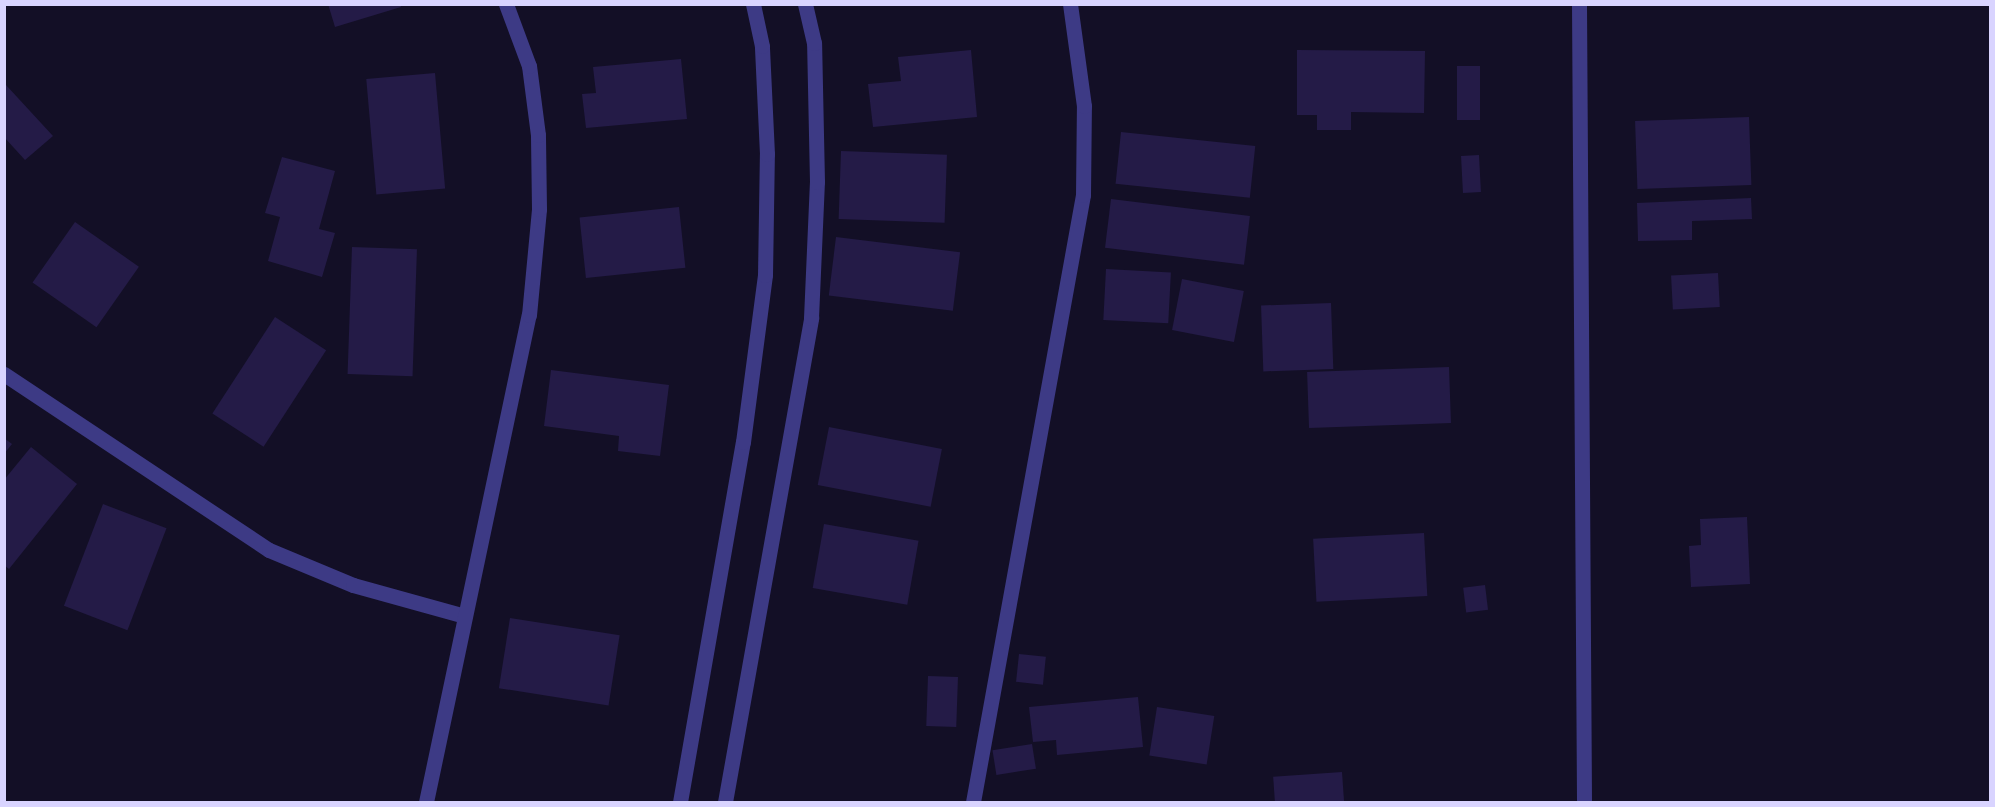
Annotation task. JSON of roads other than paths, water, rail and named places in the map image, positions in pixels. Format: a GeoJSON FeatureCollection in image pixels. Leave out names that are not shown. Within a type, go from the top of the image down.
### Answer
{"type":"FeatureCollection","features":[{"type":"Feature","properties":{"kind":"street"},"geometry":{"type":"LineString","coordinates":[[426,802],[529,315],[539,209],[538,135],[529,66],[506,4]]}},
{"type":"Feature","properties":{"kind":"street"},"geometry":{"type":"LineString","coordinates":[[680,802],[743,442],[765,274],[767,154],[762,46],[753,4]]}},
{"type":"Feature","properties":{"kind":"street"},"geometry":{"type":"LineString","coordinates":[[725,802],[811,318],[817,182],[814,43],[806,4]]}},
{"type":"Feature","properties":{"kind":"street"},"geometry":{"type":"LineString","coordinates":[[973,802],[1083,195],[1084,106],[1070,4]]}},
{"type":"Feature","properties":{"kind":"street"},"geometry":{"type":"LineString","coordinates":[[1579,4],[1584,802]]}},
{"type":"Feature","properties":{"kind":"street"},"geometry":{"type":"LineString","coordinates":[[4,374],[269,550],[353,585],[465,616]]}}]}
